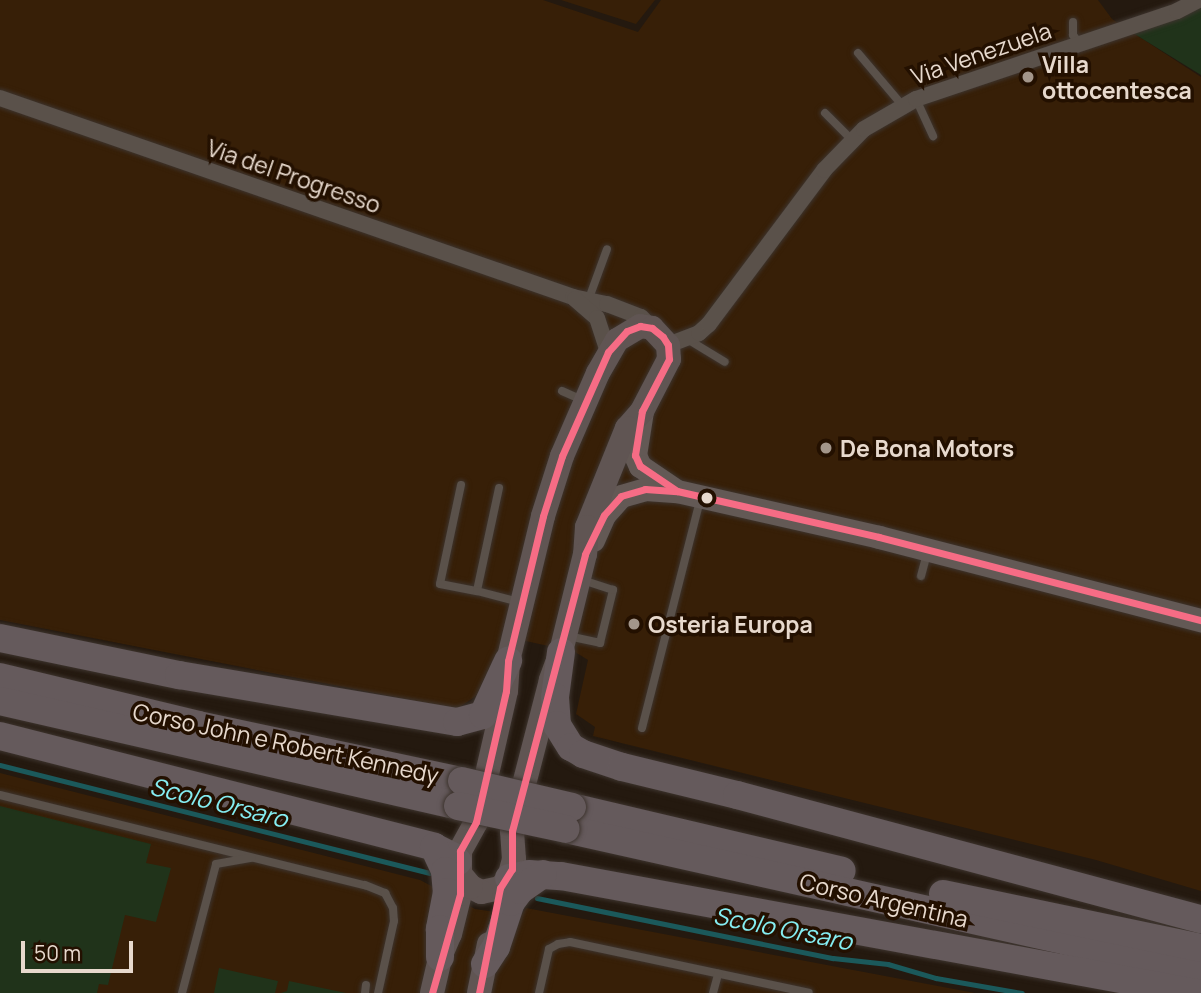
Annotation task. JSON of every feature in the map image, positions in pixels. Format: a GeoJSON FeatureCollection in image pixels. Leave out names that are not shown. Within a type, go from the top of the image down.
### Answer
{"type":"FeatureCollection","features":[{"type":"Feature","properties":{"kind":"highway"},"geometry":{"type":"LineString","coordinates":[[0,638],[180,675],[457,722],[483,715],[508,661]]}},
{"type":"Feature","properties":{"kind":"highway"},"geometry":{"type":"LineString","coordinates":[[563,643],[555,696],[557,725],[571,747],[583,754],[622,767],[737,795],[1201,919]]}},
{"type":"Feature","properties":{"kind":"highway","name":"Corso John e Robert Kennedy"},"geometry":{"type":"LineString","coordinates":[[0,677],[198,724],[466,803]]}},
{"type":"Feature","properties":{"kind":"highway","name":"Corso John e Robert Kennedy"},"geometry":{"type":"LineString","coordinates":[[0,701],[466,803],[569,818]]}},
{"type":"Feature","properties":{"kind":"highway"},"geometry":{"type":"LineString","coordinates":[[0,736],[434,846],[452,856],[460,869]]}},
{"type":"Feature","properties":{"kind":"highway","name":"Corso Argentina"},"geometry":{"type":"LineString","coordinates":[[569,818],[1201,948]]}},
{"type":"Feature","properties":{"kind":"highway","name":"Corso Argentina"},"geometry":{"type":"LineString","coordinates":[[569,818],[1201,971]]}},
{"type":"Feature","properties":{"kind":"highway"},"geometry":{"type":"LineString","coordinates":[[434,846],[445,871],[447,892],[440,929],[440,957]]}},
{"type":"Feature","properties":{"kind":"highway"},"geometry":{"type":"LineString","coordinates":[[508,875],[543,874],[1196,993]]}},
{"type":"Feature","properties":{"kind":"highway"},"geometry":{"type":"LineString","coordinates":[[485,964],[496,947],[511,902],[520,890],[543,874]]}},
{"type":"Feature","properties":{"kind":"main road"},"geometry":{"type":"LineString","coordinates":[[432,993],[440,957],[450,934],[464,842],[466,803],[506,691],[508,661],[522,602],[562,456],[608,352],[627,331],[639,326],[669,337],[669,359],[642,411],[627,428],[587,527],[584,554],[563,643],[512,831],[508,875],[479,993]]}},
{"type":"Feature","properties":{"kind":"main road"},"geometry":{"type":"LineString","coordinates":[[460,869],[471,887],[481,892],[508,875]]}},
{"type":"Feature","properties":{"kind":"street","name":"Via Venezuela"},"geometry":{"type":"LineString","coordinates":[[669,337],[709,324],[807,192],[852,140],[909,102],[1177,11],[1199,0]]}},
{"type":"Feature","properties":{"kind":"street","name":"Via del Progresso"},"geometry":{"type":"LineString","coordinates":[[0,98],[583,301],[642,317],[669,337]]}},
{"type":"Feature","properties":{"kind":"street"},"geometry":{"type":"LineString","coordinates":[[583,301],[602,326],[608,352]]}},
{"type":"Feature","properties":{"kind":"street"},"geometry":{"type":"LineString","coordinates":[[642,411],[635,443],[640,466],[677,491]]}},
{"type":"Feature","properties":{"kind":"street"},"geometry":{"type":"LineString","coordinates":[[584,554],[604,515],[621,496],[646,489],[677,491],[928,550],[1201,620]]}},
{"type":"Feature","properties":{"kind":"lane"},"geometry":{"type":"LineString","coordinates":[[1073,22],[1073,35],[1080,44]]}},
{"type":"Feature","properties":{"kind":"lane"},"geometry":{"type":"LineString","coordinates":[[858,53],[909,102],[933,136]]}},
{"type":"Feature","properties":{"kind":"lane"},"geometry":{"type":"LineString","coordinates":[[825,113],[852,140]]}},
{"type":"Feature","properties":{"kind":"lane"},"geometry":{"type":"LineString","coordinates":[[583,301],[607,249]]}},
{"type":"Feature","properties":{"kind":"lane"},"geometry":{"type":"LineString","coordinates":[[669,337],[725,362]]}},
{"type":"Feature","properties":{"kind":"lane"},"geometry":{"type":"LineString","coordinates":[[562,391],[585,401]]}},
{"type":"Feature","properties":{"kind":"lane"},"geometry":{"type":"LineString","coordinates":[[461,485],[440,584],[522,602]]}},
{"type":"Feature","properties":{"kind":"lane"},"geometry":{"type":"LineString","coordinates":[[477,591],[499,488]]}},
{"type":"Feature","properties":{"kind":"lane"},"geometry":{"type":"LineString","coordinates":[[642,728],[701,496]]}},
{"type":"Feature","properties":{"kind":"lane"},"geometry":{"type":"LineString","coordinates":[[921,576],[928,550]]}},
{"type":"Feature","properties":{"kind":"lane"},"geometry":{"type":"LineString","coordinates":[[563,643],[600,643],[613,590],[578,579]]}},
{"type":"Feature","properties":{"kind":"lane"},"geometry":{"type":"LineString","coordinates":[[0,795],[365,885],[385,893],[393,908],[394,921],[378,993]]}},
{"type":"Feature","properties":{"kind":"lane"},"geometry":{"type":"LineString","coordinates":[[182,993],[216,864],[254,857]]}},
{"type":"Feature","properties":{"kind":"lane"},"geometry":{"type":"LineString","coordinates":[[539,993],[549,949],[570,942],[809,993]]}},
{"type":"Feature","properties":{"kind":"lane"},"geometry":{"type":"LineString","coordinates":[[713,993],[718,974]]}},
{"type":"Feature","properties":{"kind":"shaded area"},"geometry":{"type":"Polygon","coordinates":[[[0,0],[543,0],[638,32],[661,0],[1098,0],[1112,19],[1201,77],[1201,891],[1096,860],[593,736],[595,727],[576,714],[588,660],[575,652],[503,636],[489,687],[457,709],[0,620],[0,0]]]}},
{"type":"Feature","properties":{"kind":"shaded area"},"geometry":{"type":"Polygon","coordinates":[[[561,0],[655,0],[636,24],[561,0]]]}},
{"type":"Feature","properties":{"kind":"shaded area"},"geometry":{"type":"Polygon","coordinates":[[[0,773],[420,880],[475,909],[521,916],[526,908],[975,993],[0,993],[0,773]]]}},
{"type":"Feature","properties":{"kind":"green space"},"geometry":{"type":"Polygon","coordinates":[[[1201,5],[1201,75],[1133,33],[1201,5]]]}},
{"type":"Feature","properties":{"kind":"green space"},"geometry":{"type":"Polygon","coordinates":[[[0,806],[151,844],[146,863],[171,868],[156,922],[125,915],[108,985],[99,984],[97,993],[0,993],[0,806]]]}},
{"type":"Feature","properties":{"kind":"green space"},"geometry":{"type":"Polygon","coordinates":[[[219,968],[278,981],[275,993],[214,993],[219,968]]]}},
{"type":"Feature","properties":{"kind":"green space"},"geometry":{"type":"Polygon","coordinates":[[[289,981],[346,993],[281,993],[287,991],[289,981]]]}},
{"type":"Feature","properties":{"kind":"waterway","name":"Scolo Orsaro"},"geometry":{"type":"LineString","coordinates":[[0,765],[430,873]]}},
{"type":"Feature","properties":{"kind":"waterway","name":"Scolo Orsaro"},"geometry":{"type":"LineString","coordinates":[[537,898],[833,958],[888,964],[936,978],[1022,993]]}},
{"type":"Feature","properties":{"kind":"transit line"},"geometry":{"type":"LineString","coordinates":[[432,993],[460,894],[460,851],[476,822],[506,691],[508,661],[543,516],[562,456],[608,352],[627,331],[640,326],[652,328],[663,337],[668,345],[669,359],[642,411],[635,455],[640,466],[677,491]]}},
{"type":"Feature","properties":{"kind":"transit line"},"geometry":{"type":"LineString","coordinates":[[479,993],[500,888],[512,869],[512,831],[585,554],[604,515],[621,496],[645,489],[677,491],[879,537],[1201,620]]}},
{"type":"Feature","properties":{"kind":"place","name":"Villa ottocentesca"},"geometry":{"type":"Point","coordinates":[1028,77]}},
{"type":"Feature","properties":{"kind":"place","name":"De Bona Motors"},"geometry":{"type":"Point","coordinates":[826,448]}},
{"type":"Feature","properties":{"kind":"place","name":"Osteria Europa"},"geometry":{"type":"Point","coordinates":[634,624]}}]}
